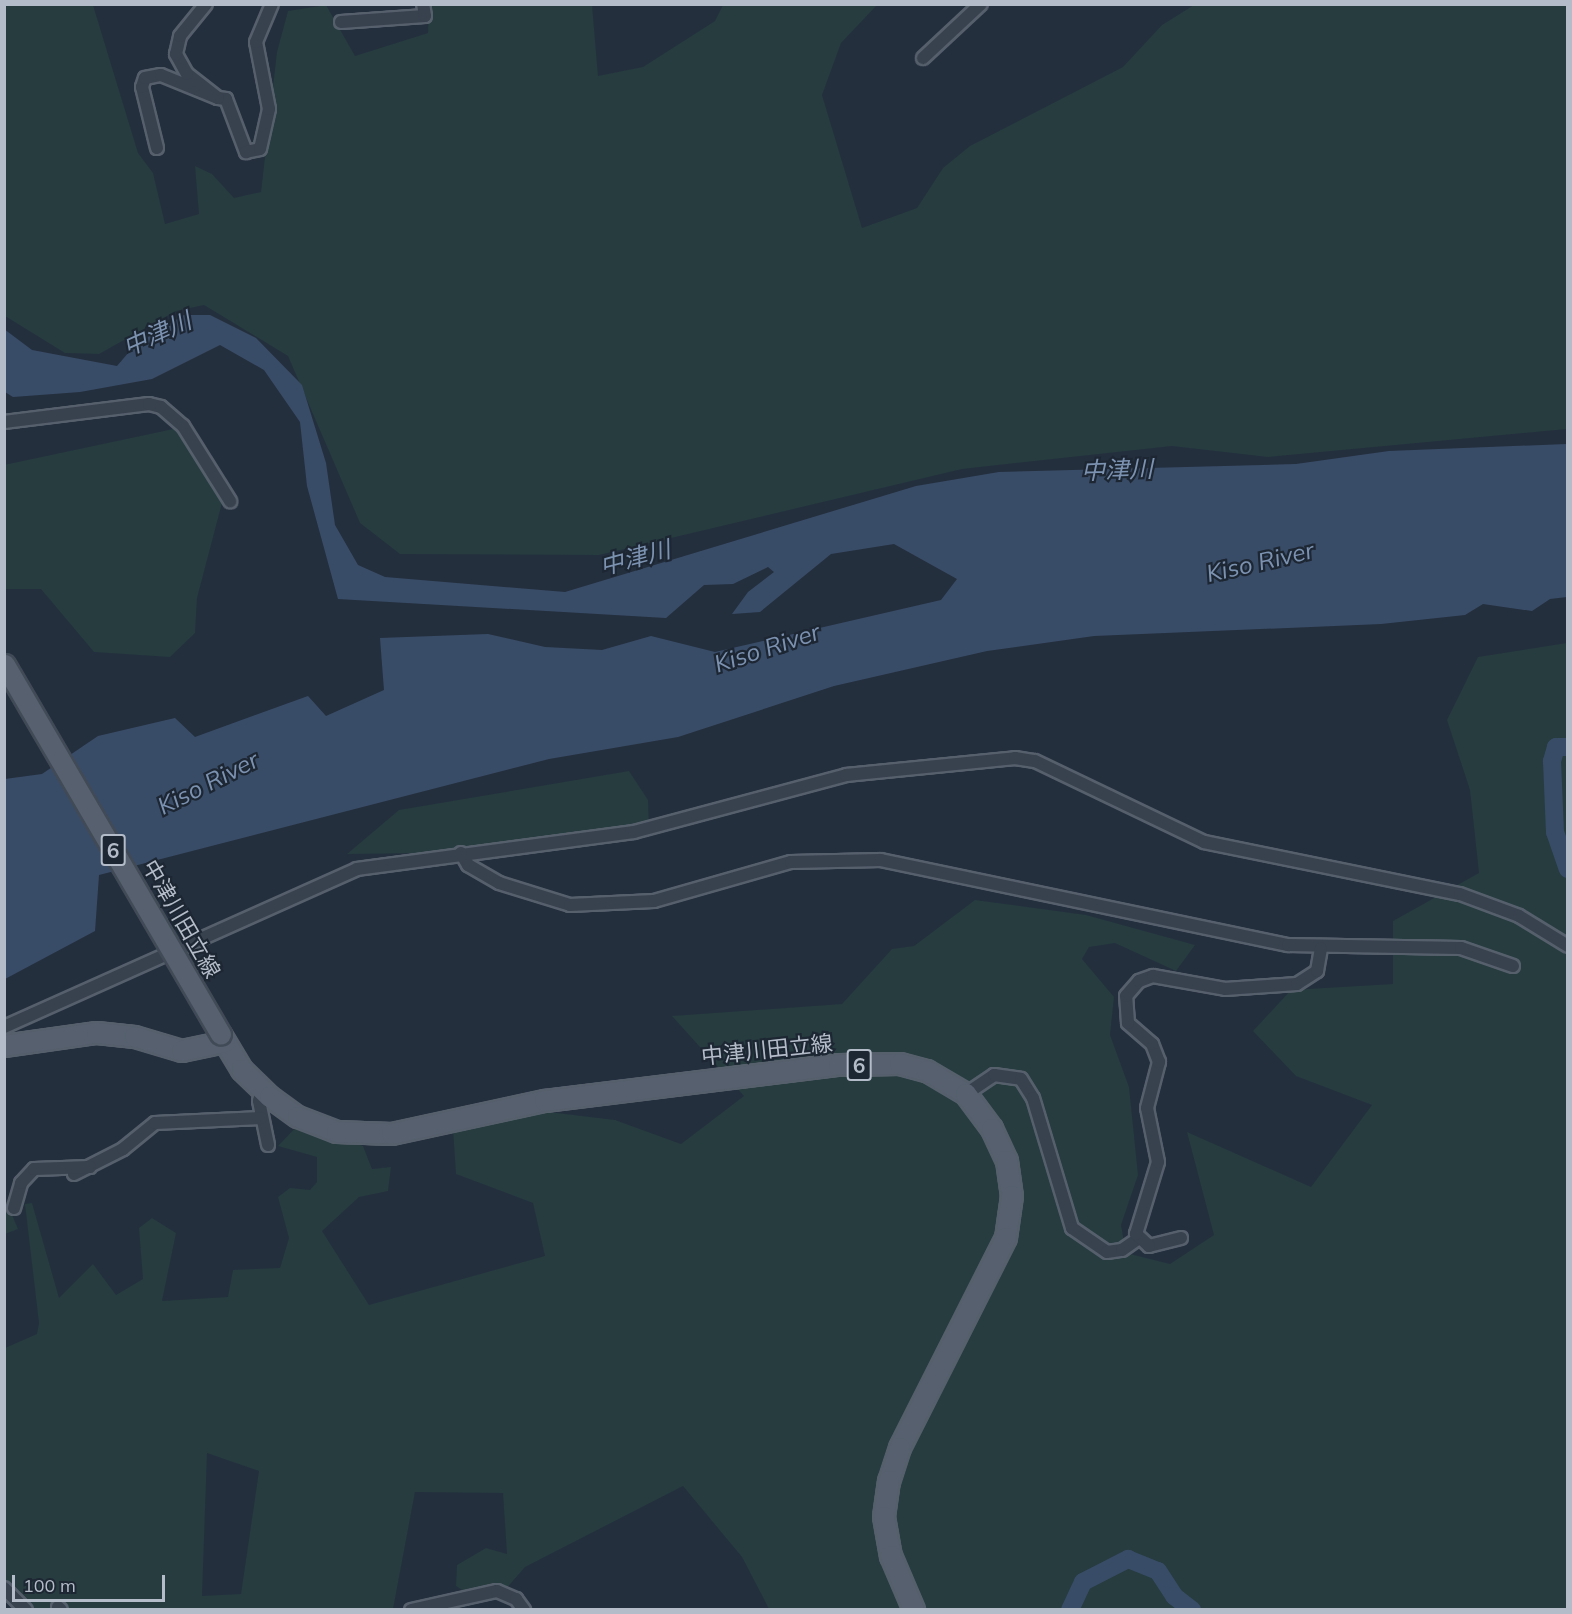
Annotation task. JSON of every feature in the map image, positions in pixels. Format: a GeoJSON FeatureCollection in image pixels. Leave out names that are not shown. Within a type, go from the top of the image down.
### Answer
{"type":"FeatureCollection","features":[{"type":"Feature","properties":{"kind":"main road","name":"中津川田立線"},"geometry":{"type":"LineString","coordinates":[[5,664],[223,1039],[262,1089],[298,1117],[337,1132],[392,1134],[545,1101],[839,1065],[900,1064],[927,1071],[966,1094],[997,1140],[1012,1196],[1006,1238],[900,1448],[889,1482],[884,1517],[891,1556],[914,1610]]}},
{"type":"Feature","properties":{"kind":"main road"},"geometry":{"type":"LineString","coordinates":[[4,1046],[97,1033],[135,1037],[182,1052],[223,1039]]}},
{"type":"Feature","properties":{"kind":"street"},"geometry":{"type":"LineString","coordinates":[[207,4],[180,36],[176,54],[187,74],[218,98]]}},
{"type":"Feature","properties":{"kind":"street"},"geometry":{"type":"LineString","coordinates":[[157,148],[142,87],[145,78],[161,75],[218,98],[226,99],[246,152],[260,149],[269,109],[256,42],[272,4]]}},
{"type":"Feature","properties":{"kind":"street"},"geometry":{"type":"LineString","coordinates":[[341,22],[425,16],[423,4]]}},
{"type":"Feature","properties":{"kind":"street"},"geometry":{"type":"LineString","coordinates":[[923,58],[981,4]]}},
{"type":"Feature","properties":{"kind":"street"},"geometry":{"type":"LineString","coordinates":[[4,422],[149,404],[161,407],[183,426],[230,501]]}},
{"type":"Feature","properties":{"kind":"street"},"geometry":{"type":"LineString","coordinates":[[4,1027],[357,869],[460,853],[634,832],[846,775],[1015,758],[1035,761],[1204,842],[1460,894],[1519,916],[1568,946]]}},
{"type":"Feature","properties":{"kind":"street"},"geometry":{"type":"LineString","coordinates":[[460,853],[468,865],[499,883],[570,905],[654,901],[791,862],[907,863],[1321,948],[1461,948],[1513,966]]}},
{"type":"Feature","properties":{"kind":"street"},"geometry":{"type":"LineString","coordinates":[[966,1094],[994,1075],[1021,1079],[1033,1098],[1071,1228],[1107,1252],[1122,1250],[1138,1239],[1158,1162],[1147,1108],[1159,1062],[1152,1044],[1128,1023],[1125,1002],[1130,990],[1160,976],[1225,989],[1297,984],[1317,971],[1321,948]]}},
{"type":"Feature","properties":{"kind":"street"},"geometry":{"type":"LineString","coordinates":[[262,1089],[261,1118],[268,1145]]}},
{"type":"Feature","properties":{"kind":"street"},"geometry":{"type":"LineString","coordinates":[[74,1174],[90,1167],[155,1123],[261,1118]]}},
{"type":"Feature","properties":{"kind":"street"},"geometry":{"type":"LineString","coordinates":[[14,1208],[21,1183],[34,1169],[90,1167]]}},
{"type":"Feature","properties":{"kind":"street"},"geometry":{"type":"LineString","coordinates":[[1138,1239],[1149,1246],[1181,1238]]}},
{"type":"Feature","properties":{"kind":"street"},"geometry":{"type":"LineString","coordinates":[[4,1588],[26,1610]]}},
{"type":"Feature","properties":{"kind":"street"},"geometry":{"type":"LineString","coordinates":[[411,1610],[497,1592],[516,1599],[524,1610]]}},
{"type":"Feature","properties":{"kind":"green space"},"geometry":{"type":"Polygon","coordinates":[[[4,5],[93,5],[138,153],[153,173],[165,224],[199,214],[195,166],[212,174],[234,198],[261,192],[277,52],[288,11],[326,5],[355,56],[428,33],[429,5],[592,5],[598,76],[643,67],[715,21],[723,5],[877,5],[841,43],[822,95],[862,228],[917,208],[943,168],[970,146],[1123,67],[1162,25],[1194,5],[1567,5],[1567,429],[1268,457],[1172,446],[962,469],[599,555],[400,554],[360,523],[288,356],[204,305],[176,311],[99,354],[65,353],[5,316],[4,5]]]}},
{"type":"Feature","properties":{"kind":"green space"},"geometry":{"type":"Polygon","coordinates":[[[178,428],[222,503],[197,598],[195,633],[170,657],[94,652],[41,589],[5,589],[4,465],[178,428]]]}},
{"type":"Feature","properties":{"kind":"green space"},"geometry":{"type":"Polygon","coordinates":[[[1567,643],[1567,1609],[769,1609],[742,1557],[683,1486],[525,1567],[505,1590],[467,1593],[456,1586],[457,1565],[486,1548],[507,1554],[503,1493],[415,1492],[393,1609],[28,1609],[5,1585],[5,1348],[37,1334],[39,1323],[25,1204],[32,1203],[59,1298],[93,1264],[116,1295],[143,1279],[139,1228],[152,1218],[176,1233],[162,1301],[228,1297],[233,1270],[280,1268],[289,1238],[278,1197],[290,1188],[310,1190],[317,1182],[317,1157],[278,1146],[300,1123],[363,1146],[372,1169],[391,1167],[388,1191],[359,1197],[322,1231],[369,1305],[545,1256],[533,1203],[456,1174],[453,1129],[540,1111],[615,1120],[681,1144],[744,1096],[672,1016],[842,1004],[892,949],[914,946],[975,900],[1086,915],[1195,945],[1176,971],[1115,943],[1089,947],[1082,959],[1114,997],[1110,1035],[1129,1087],[1138,1175],[1121,1225],[1126,1253],[1170,1264],[1214,1235],[1187,1132],[1311,1187],[1372,1105],[1296,1076],[1253,1031],[1291,990],[1393,984],[1393,921],[1479,873],[1470,790],[1447,720],[1478,657],[1567,643]],[[207,1453],[202,1596],[241,1594],[259,1471],[207,1453]]]}},
{"type":"Feature","properties":{"kind":"green space"},"geometry":{"type":"Polygon","coordinates":[[[629,771],[648,800],[649,828],[520,852],[347,854],[399,810],[629,771]]]}},
{"type":"Feature","properties":{"kind":"green space"},"geometry":{"type":"Polygon","coordinates":[[[4,1196],[18,1229],[5,1234],[4,1234],[4,1196]]]}},
{"type":"Feature","properties":{"kind":"water"},"geometry":{"type":"Polygon","coordinates":[[[184,315],[210,315],[256,338],[302,385],[326,463],[335,525],[358,565],[385,577],[565,592],[916,486],[999,472],[1296,464],[1389,451],[1567,444],[1567,597],[1550,599],[1532,611],[1483,604],[1465,615],[1381,624],[1094,636],[987,651],[834,686],[678,737],[549,759],[99,875],[95,931],[5,979],[5,779],[42,774],[98,736],[175,718],[195,737],[308,696],[326,716],[384,690],[380,638],[488,634],[545,647],[602,650],[651,636],[715,652],[941,600],[957,579],[894,544],[831,554],[760,612],[732,614],[748,592],[774,572],[768,567],[733,584],[704,585],[666,618],[338,599],[307,486],[300,422],[264,370],[220,345],[152,379],[80,392],[13,397],[5,392],[4,329],[32,350],[117,366],[135,345],[184,315]]]}},
{"type":"Feature","properties":{"kind":"waterway"},"geometry":{"type":"LineString","coordinates":[[1568,747],[1556,747],[1552,761],[1555,832],[1568,869]]}},
{"type":"Feature","properties":{"kind":"waterway"},"geometry":{"type":"LineString","coordinates":[[1070,1610],[1083,1582],[1128,1559],[1158,1571],[1174,1596],[1192,1610]]}},
{"type":"Feature","properties":{"kind":"water label","name":"中津川"},"geometry":{"type":"Point","coordinates":[157,334]}},
{"type":"Feature","properties":{"kind":"water label","name":"中津川"},"geometry":{"type":"Point","coordinates":[1117,470]}},
{"type":"Feature","properties":{"kind":"water label","name":"中津川"},"geometry":{"type":"Point","coordinates":[635,558]}},
{"type":"Feature","properties":{"kind":"water label","name":"Kiso River"},"geometry":{"type":"Point","coordinates":[1260,562]}},
{"type":"Feature","properties":{"kind":"water label","name":"Kiso River"},"geometry":{"type":"Point","coordinates":[767,648]}},
{"type":"Feature","properties":{"kind":"water label","name":"Kiso River"},"geometry":{"type":"Point","coordinates":[208,783]}}]}
